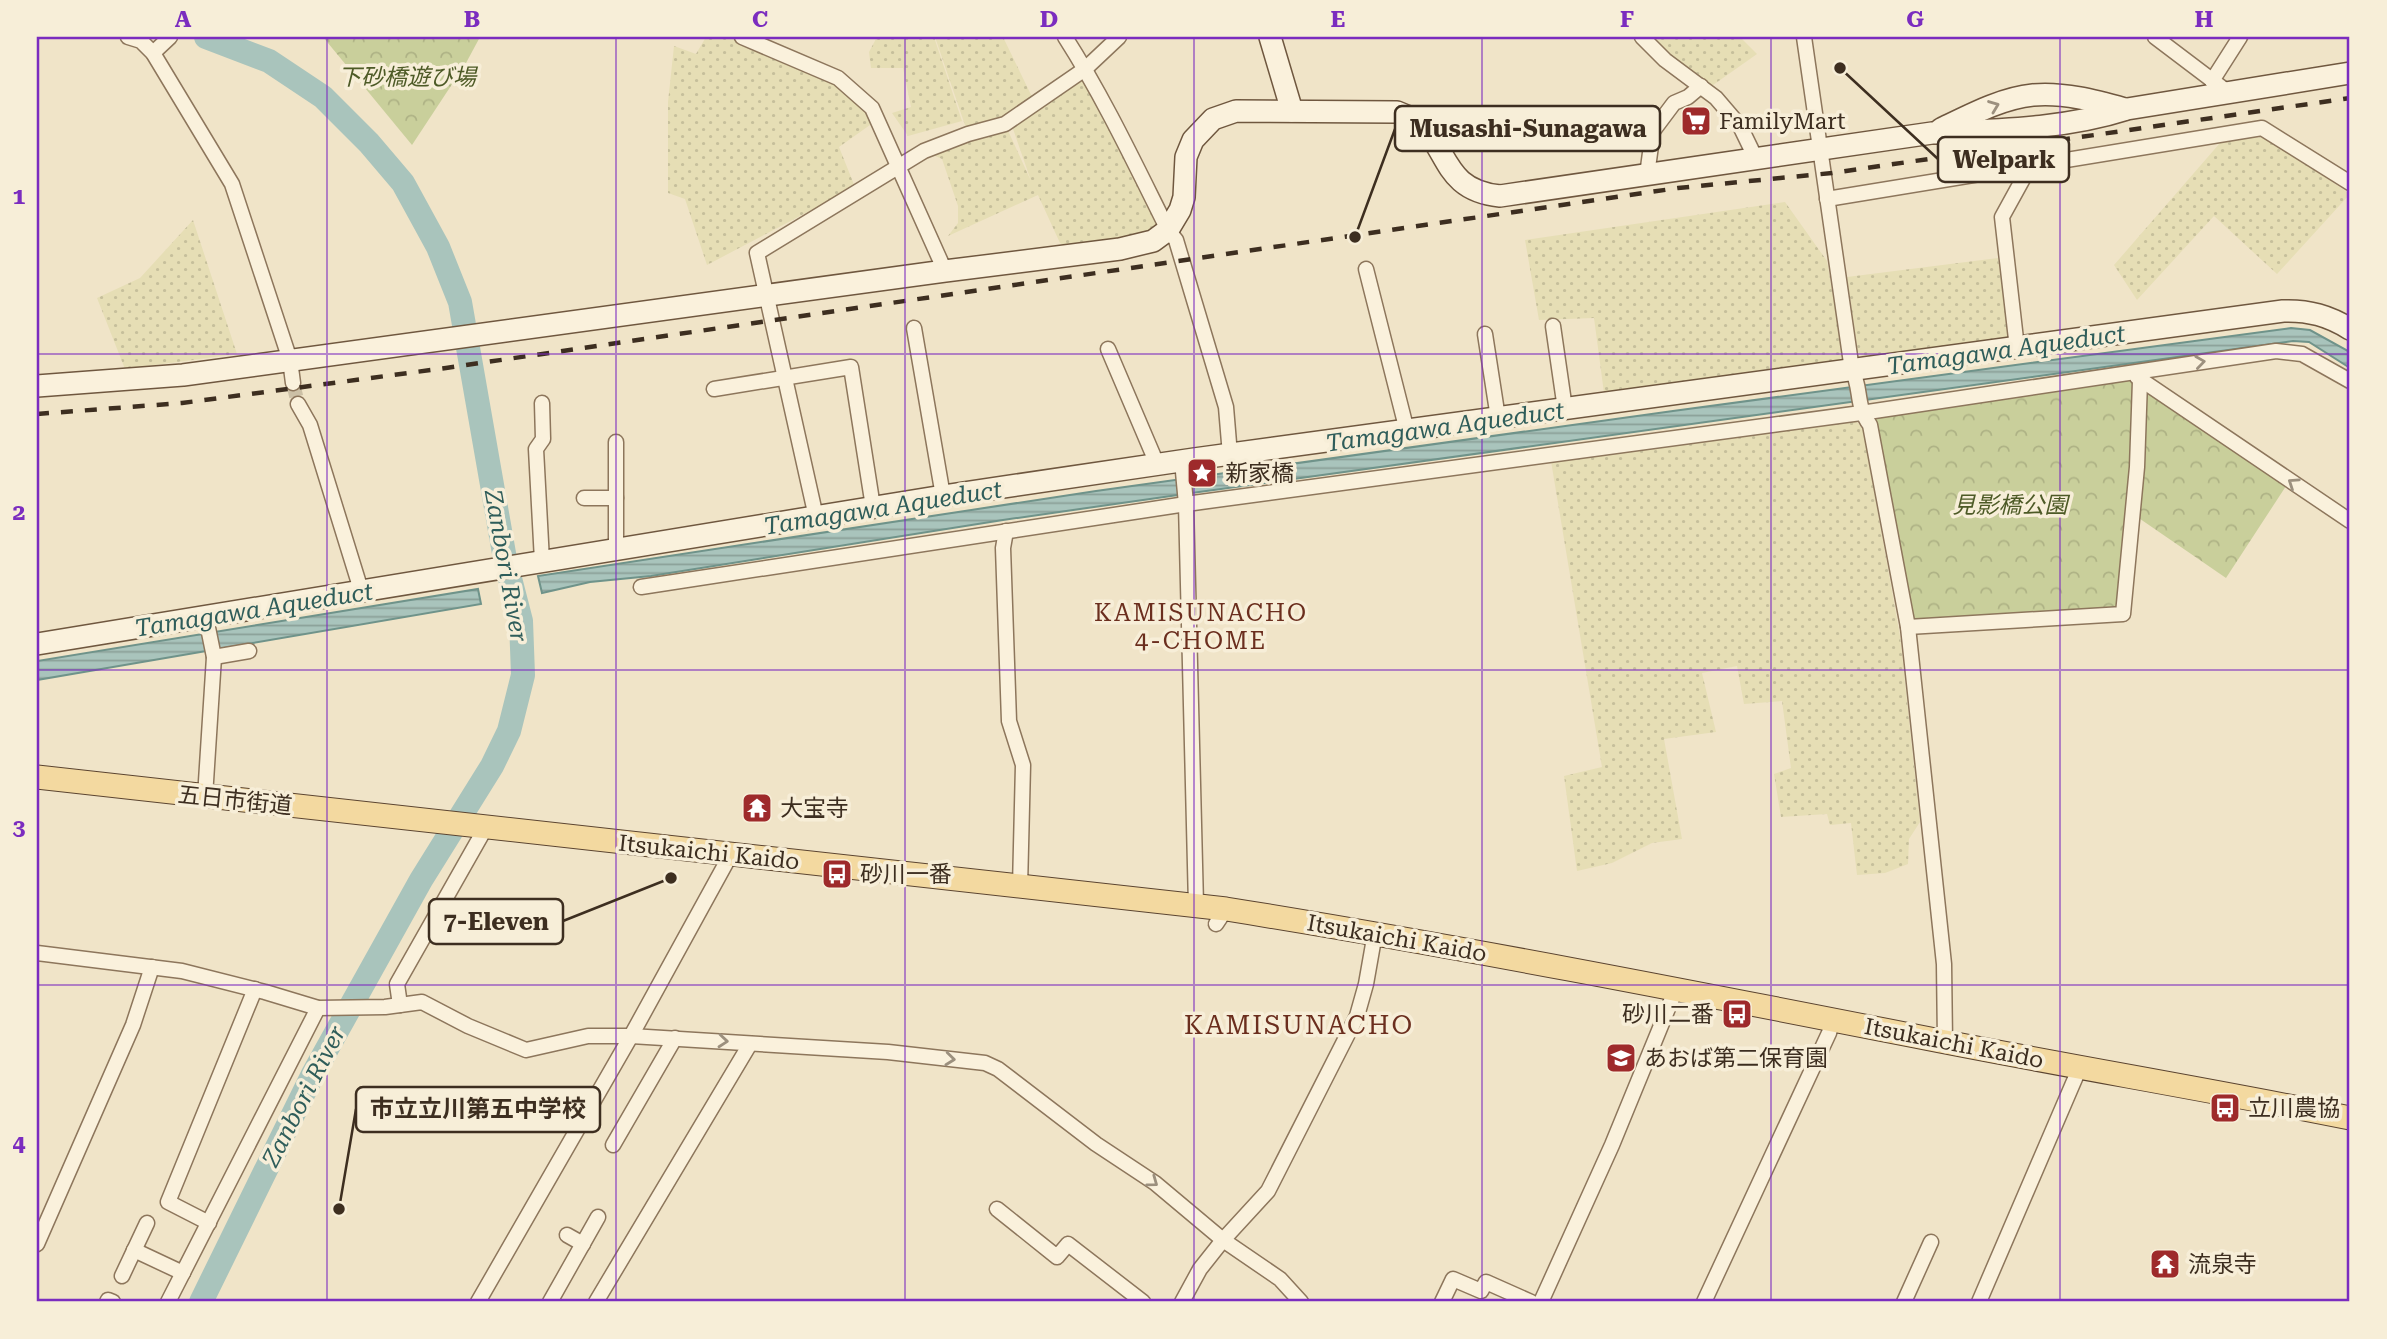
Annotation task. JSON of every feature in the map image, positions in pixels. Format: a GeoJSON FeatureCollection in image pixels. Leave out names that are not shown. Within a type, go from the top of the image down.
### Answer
{"type":"FeatureCollection","features":[{"type":"Feature","properties":{"kind":"main road","name":"五日市街道"},"geometry":{"type":"LineString","coordinates":[[37,777],[434,821]]}},
{"type":"Feature","properties":{"kind":"main road","name":"Itsukaichi Kaido"},"geometry":{"type":"LineString","coordinates":[[434,821],[1196,905],[1221,916],[1375,933],[2350,1118]]}},
{"type":"Feature","properties":{"kind":"street"},"geometry":{"type":"LineString","coordinates":[[128,37],[141,41],[153,53],[232,184],[290,360],[293,383]]}},
{"type":"Feature","properties":{"kind":"street"},"geometry":{"type":"LineString","coordinates":[[742,37],[838,78],[872,108],[945,271]]}},
{"type":"Feature","properties":{"kind":"street"},"geometry":{"type":"LineString","coordinates":[[1065,37],[1085,69],[1168,230],[1177,240],[1226,407],[1230,455]]}},
{"type":"Feature","properties":{"kind":"street"},"geometry":{"type":"LineString","coordinates":[[816,517],[757,253],[931,147],[1005,124],[1085,69],[1119,37]]}},
{"type":"Feature","properties":{"kind":"street"},"geometry":{"type":"LineString","coordinates":[[1270,37],[1292,111]]}},
{"type":"Feature","properties":{"kind":"street"},"geometry":{"type":"LineString","coordinates":[[1642,37],[1665,60],[1717,97],[1740,126],[1756,159]]}},
{"type":"Feature","properties":{"kind":"street"},"geometry":{"type":"LineString","coordinates":[[1804,37],[1854,374],[1861,409],[1870,425],[1908,627],[1944,964],[1945,1042]]}},
{"type":"Feature","properties":{"kind":"street"},"geometry":{"type":"LineString","coordinates":[[2155,37],[2220,87]]}},
{"type":"Feature","properties":{"kind":"street"},"geometry":{"type":"LineString","coordinates":[[2220,87],[2240,37]]}},
{"type":"Feature","properties":{"kind":"street"},"geometry":{"type":"LineString","coordinates":[[153,53],[168,39]]}},
{"type":"Feature","properties":{"kind":"street"},"geometry":{"type":"LineString","coordinates":[[37,386],[183,375],[1147,244],[1168,230],[1177,216],[1182,203],[1189,149],[1199,131],[1220,116],[1236,111],[1388,111],[1411,117],[1430,133],[1447,166],[1457,178],[1472,189],[1491,195],[1510,195],[1932,133],[2026,127],[2110,115],[2220,87],[2350,73]]}},
{"type":"Feature","properties":{"kind":"street"},"geometry":{"type":"LineString","coordinates":[[1647,175],[1653,131],[1674,103],[1688,97],[1701,86]]}},
{"type":"Feature","properties":{"kind":"street"},"geometry":{"type":"LineString","coordinates":[[1932,133],[2003,102],[2035,94],[2094,101],[2127,109]]}},
{"type":"Feature","properties":{"kind":"street"},"geometry":{"type":"LineString","coordinates":[[1827,200],[2262,128],[2350,183]]}},
{"type":"Feature","properties":{"kind":"street"},"geometry":{"type":"LineString","coordinates":[[2017,348],[2002,217],[2030,166]]}},
{"type":"Feature","properties":{"kind":"street"},"geometry":{"type":"LineString","coordinates":[[1366,269],[1407,430]]}},
{"type":"Feature","properties":{"kind":"street"},"geometry":{"type":"LineString","coordinates":[[37,644],[208,624],[361,590],[1157,464],[1182,465],[1230,455],[1407,430],[1854,374],[2283,311],[2302,310],[2317,313],[2350,329]]}},
{"type":"Feature","properties":{"kind":"street"},"geometry":{"type":"LineString","coordinates":[[1553,326],[1565,409]]}},
{"type":"Feature","properties":{"kind":"street"},"geometry":{"type":"LineString","coordinates":[[914,328],[943,496]]}},
{"type":"Feature","properties":{"kind":"street"},"geometry":{"type":"LineString","coordinates":[[1485,334],[1498,418]]}},
{"type":"Feature","properties":{"kind":"street"},"geometry":{"type":"LineString","coordinates":[[1108,349],[1157,464]]}},
{"type":"Feature","properties":{"kind":"street"},"geometry":{"type":"LineString","coordinates":[[641,587],[1006,531],[1186,500],[1861,409],[2136,376],[2276,351],[2314,359],[2350,381]]}},
{"type":"Feature","properties":{"kind":"street"},"geometry":{"type":"LineString","coordinates":[[714,389],[851,366],[873,507]]}},
{"type":"Feature","properties":{"kind":"street"},"geometry":{"type":"LineString","coordinates":[[2136,376],[2350,521]]}},
{"type":"Feature","properties":{"kind":"street"},"geometry":{"type":"LineString","coordinates":[[1908,627],[2123,614],[2137,467],[2136,376]]}},
{"type":"Feature","properties":{"kind":"street"},"geometry":{"type":"LineString","coordinates":[[535,562],[536,449],[543,439],[542,403]]}},
{"type":"Feature","properties":{"kind":"street"},"geometry":{"type":"LineString","coordinates":[[298,404],[310,425],[361,590]]}},
{"type":"Feature","properties":{"kind":"street"},"geometry":{"type":"LineString","coordinates":[[615,442],[616,550]]}},
{"type":"Feature","properties":{"kind":"street"},"geometry":{"type":"LineString","coordinates":[[1182,465],[1186,500],[1196,905]]}},
{"type":"Feature","properties":{"kind":"street"},"geometry":{"type":"LineString","coordinates":[[584,498],[615,498]]}},
{"type":"Feature","properties":{"kind":"street"},"geometry":{"type":"LineString","coordinates":[[1006,531],[1003,548],[1009,721],[1023,765],[1020,887]]}},
{"type":"Feature","properties":{"kind":"street"},"geometry":{"type":"LineString","coordinates":[[205,796],[214,654],[208,624]]}},
{"type":"Feature","properties":{"kind":"street"},"geometry":{"type":"LineString","coordinates":[[214,654],[249,651]]}},
{"type":"Feature","properties":{"kind":"street"},"geometry":{"type":"LineString","coordinates":[[400,1004],[397,984],[480,826]]}},
{"type":"Feature","properties":{"kind":"street"},"geometry":{"type":"LineString","coordinates":[[484,1300],[731,854]]}},
{"type":"Feature","properties":{"kind":"street"},"geometry":{"type":"LineString","coordinates":[[1182,1302],[1199,1269],[1268,1191],[1357,1016],[1375,933]]}},
{"type":"Feature","properties":{"kind":"street"},"geometry":{"type":"LineString","coordinates":[[37,953],[182,971],[324,1008],[422,1002],[468,1026],[526,1050],[588,1036],[631,1036],[888,1052],[985,1063],[998,1069],[1096,1144],[1156,1183],[1223,1240],[1280,1279],[1301,1302]]}},
{"type":"Feature","properties":{"kind":"street"},"geometry":{"type":"LineString","coordinates":[[37,1244],[133,1025],[152,967]]}},
{"type":"Feature","properties":{"kind":"street"},"geometry":{"type":"LineString","coordinates":[[209,1223],[167,1202],[255,989]]}},
{"type":"Feature","properties":{"kind":"street"},"geometry":{"type":"LineString","coordinates":[[1541,1302],[1612,1145],[1676,989]]}},
{"type":"Feature","properties":{"kind":"street"},"geometry":{"type":"LineString","coordinates":[[168,1302],[324,1008]]}},
{"type":"Feature","properties":{"kind":"street"},"geometry":{"type":"LineString","coordinates":[[1704,1302],[1829,1033],[1833,1019]]}},
{"type":"Feature","properties":{"kind":"street"},"geometry":{"type":"LineString","coordinates":[[613,1145],[675,1038]]}},
{"type":"Feature","properties":{"kind":"street"},"geometry":{"type":"LineString","coordinates":[[596,1302],[750,1044]]}},
{"type":"Feature","properties":{"kind":"street"},"geometry":{"type":"LineString","coordinates":[[1979,1302],[2080,1067]]}},
{"type":"Feature","properties":{"kind":"street"},"geometry":{"type":"LineString","coordinates":[[997,1209],[1057,1257],[1068,1244],[1143,1302]]}},
{"type":"Feature","properties":{"kind":"street"},"geometry":{"type":"LineString","coordinates":[[550,1302],[598,1217]]}},
{"type":"Feature","properties":{"kind":"street"},"geometry":{"type":"LineString","coordinates":[[122,1276],[146,1223]]}},
{"type":"Feature","properties":{"kind":"street"},"geometry":{"type":"LineString","coordinates":[[568,1236],[583,1244]]}},
{"type":"Feature","properties":{"kind":"street"},"geometry":{"type":"LineString","coordinates":[[1904,1302],[1931,1242]]}},
{"type":"Feature","properties":{"kind":"street"},"geometry":{"type":"LineString","coordinates":[[134,1250],[183,1273]]}},
{"type":"Feature","properties":{"kind":"street"},"geometry":{"type":"LineString","coordinates":[[1442,1302],[1453,1279],[1481,1291],[1486,1283],[1531,1302]]}},
{"type":"Feature","properties":{"kind":"street"},"geometry":{"type":"LineString","coordinates":[[107,1302],[113,1302]]}},
{"type":"Feature","properties":{"kind":"shaded area"},"geometry":{"type":"Polygon","coordinates":[[[706,37],[740,37],[838,78],[872,108],[870,125],[839,147],[855,187],[707,265],[685,199],[668,193],[668,102],[674,46],[696,54],[706,37]]]}},
{"type":"Feature","properties":{"kind":"shaded area"},"geometry":{"type":"Polygon","coordinates":[[[877,37],[934,37],[962,121],[908,136],[892,113],[911,107],[903,68],[871,68],[869,52],[877,37]]]}},
{"type":"Feature","properties":{"kind":"shaded area"},"geometry":{"type":"Polygon","coordinates":[[[935,37],[1003,37],[1034,101],[1005,124],[1031,181],[1011,123],[1082,71],[1160,221],[1152,231],[1145,236],[1068,248],[1060,243],[1038,195],[948,236],[958,223],[958,206],[942,159],[924,151],[968,134],[935,37]]]}},
{"type":"Feature","properties":{"kind":"shaded area"},"geometry":{"type":"Polygon","coordinates":[[[1642,37],[1740,37],[1757,54],[1706,90],[1642,37]]]}},
{"type":"Feature","properties":{"kind":"shaded area"},"geometry":{"type":"Polygon","coordinates":[[[2248,137],[2266,138],[2350,194],[2277,274],[2214,216],[2137,300],[2114,265],[2220,143],[2248,137]]]}},
{"type":"Feature","properties":{"kind":"shaded area"},"geometry":{"type":"Polygon","coordinates":[[[1785,202],[1827,261],[1843,355],[1836,363],[1604,393],[1594,318],[1539,320],[1525,240],[1785,202]]]}},
{"type":"Feature","properties":{"kind":"shaded area"},"geometry":{"type":"Polygon","coordinates":[[[193,220],[237,354],[125,369],[97,298],[140,278],[193,220]]]}},
{"type":"Feature","properties":{"kind":"shaded area"},"geometry":{"type":"Polygon","coordinates":[[[1998,258],[2011,340],[1866,360],[1858,352],[1847,277],[1998,258]]]}},
{"type":"Feature","properties":{"kind":"shaded area"},"geometry":{"type":"Polygon","coordinates":[[[1850,419],[1858,423],[1863,430],[1900,636],[1920,822],[1909,839],[1908,864],[1885,873],[1857,875],[1851,823],[1830,825],[1827,814],[1781,817],[1774,774],[1791,768],[1782,701],[1744,704],[1737,666],[1702,673],[1716,732],[1664,739],[1682,839],[1652,843],[1612,863],[1577,871],[1564,776],[1602,767],[1551,461],[1850,419]]]}},
{"type":"Feature","properties":{"kind":"green space","name":"下砂橋遊び場"},"geometry":{"type":"Polygon","coordinates":[[[323,37],[480,37],[412,145],[323,37]]]}},
{"type":"Feature","properties":{"kind":"green space","name":"見影橋公園"},"geometry":{"type":"Polygon","coordinates":[[[2130,376],[2288,483],[2226,578],[2130,512],[2118,610],[1914,625],[1866,408],[2130,376]]]}},
{"type":"Feature","properties":{"kind":"water"},"geometry":{"type":"Polygon","coordinates":[[[2291,328],[2310,330],[2350,352],[2350,368],[2309,342],[2293,341],[1003,520],[651,576],[590,582],[542,593],[538,576],[1096,491],[2291,328]]]}},
{"type":"Feature","properties":{"kind":"water"},"geometry":{"type":"Polygon","coordinates":[[[478,589],[481,604],[37,680],[37,661],[478,589]]]}},
{"type":"Feature","properties":{"kind":"waterway","name":"Zanbori River"},"geometry":{"type":"LineString","coordinates":[[201,1302],[313,1074],[421,880],[492,766],[509,731],[523,675],[521,621],[505,559],[460,302],[438,247],[403,183],[369,143],[323,97],[269,61],[206,37]]}},
{"type":"Feature","properties":{"kind":"tunnel"},"geometry":{"type":"LineString","coordinates":[[293,383],[298,404]]}},
{"type":"Feature","properties":{"kind":"railway"},"geometry":{"type":"LineString","coordinates":[[37,414],[182,403],[446,368],[1678,188],[1832,173],[2350,98]]}},
{"type":"Feature","properties":{"kind":"place","name":"Welpark"},"geometry":{"type":"Point","coordinates":[1840,68]}},
{"type":"Feature","properties":{"kind":"place","name":"FamilyMart"},"geometry":{"type":"Point","coordinates":[1696,121]}},
{"type":"Feature","properties":{"kind":"place","name":"Musashi-Sunagawa"},"geometry":{"type":"Point","coordinates":[1355,237]}},
{"type":"Feature","properties":{"kind":"place","name":"新家橋"},"geometry":{"type":"Point","coordinates":[1202,473]}},
{"type":"Feature","properties":{"kind":"place","name":"大宝寺"},"geometry":{"type":"Point","coordinates":[757,808]}},
{"type":"Feature","properties":{"kind":"place","name":"砂川一番"},"geometry":{"type":"Point","coordinates":[837,874]}},
{"type":"Feature","properties":{"kind":"place","name":"7-Eleven"},"geometry":{"type":"Point","coordinates":[671,878]}},
{"type":"Feature","properties":{"kind":"place","name":"砂川二番"},"geometry":{"type":"Point","coordinates":[1737,1014]}},
{"type":"Feature","properties":{"kind":"place","name":"あおば第二保育園"},"geometry":{"type":"Point","coordinates":[1621,1058]}},
{"type":"Feature","properties":{"kind":"place","name":"立川農協"},"geometry":{"type":"Point","coordinates":[2225,1108]}},
{"type":"Feature","properties":{"kind":"place","name":"市立立川第五中学校"},"geometry":{"type":"Point","coordinates":[339,1209]}},
{"type":"Feature","properties":{"kind":"place","name":"流泉寺"},"geometry":{"type":"Point","coordinates":[2165,1264]}},
{"type":"Feature","properties":{"kind":"district","name":"KAMISUNACHO 4-CHOME"},"geometry":{"type":"Point","coordinates":[1201,627]}},
{"type":"Feature","properties":{"kind":"district","name":"KAMISUNACHO"},"geometry":{"type":"Point","coordinates":[1299,1025]}},
{"type":"Feature","properties":{"kind":"water label","name":"Tamagawa Aqueduct"},"geometry":{"type":"Point","coordinates":[2006,350]}},
{"type":"Feature","properties":{"kind":"water label","name":"Tamagawa Aqueduct"},"geometry":{"type":"Point","coordinates":[1445,427]}},
{"type":"Feature","properties":{"kind":"water label","name":"Tamagawa Aqueduct"},"geometry":{"type":"Point","coordinates":[883,508]}},
{"type":"Feature","properties":{"kind":"water label","name":"Tamagawa Aqueduct"},"geometry":{"type":"Point","coordinates":[254,610]}}]}
